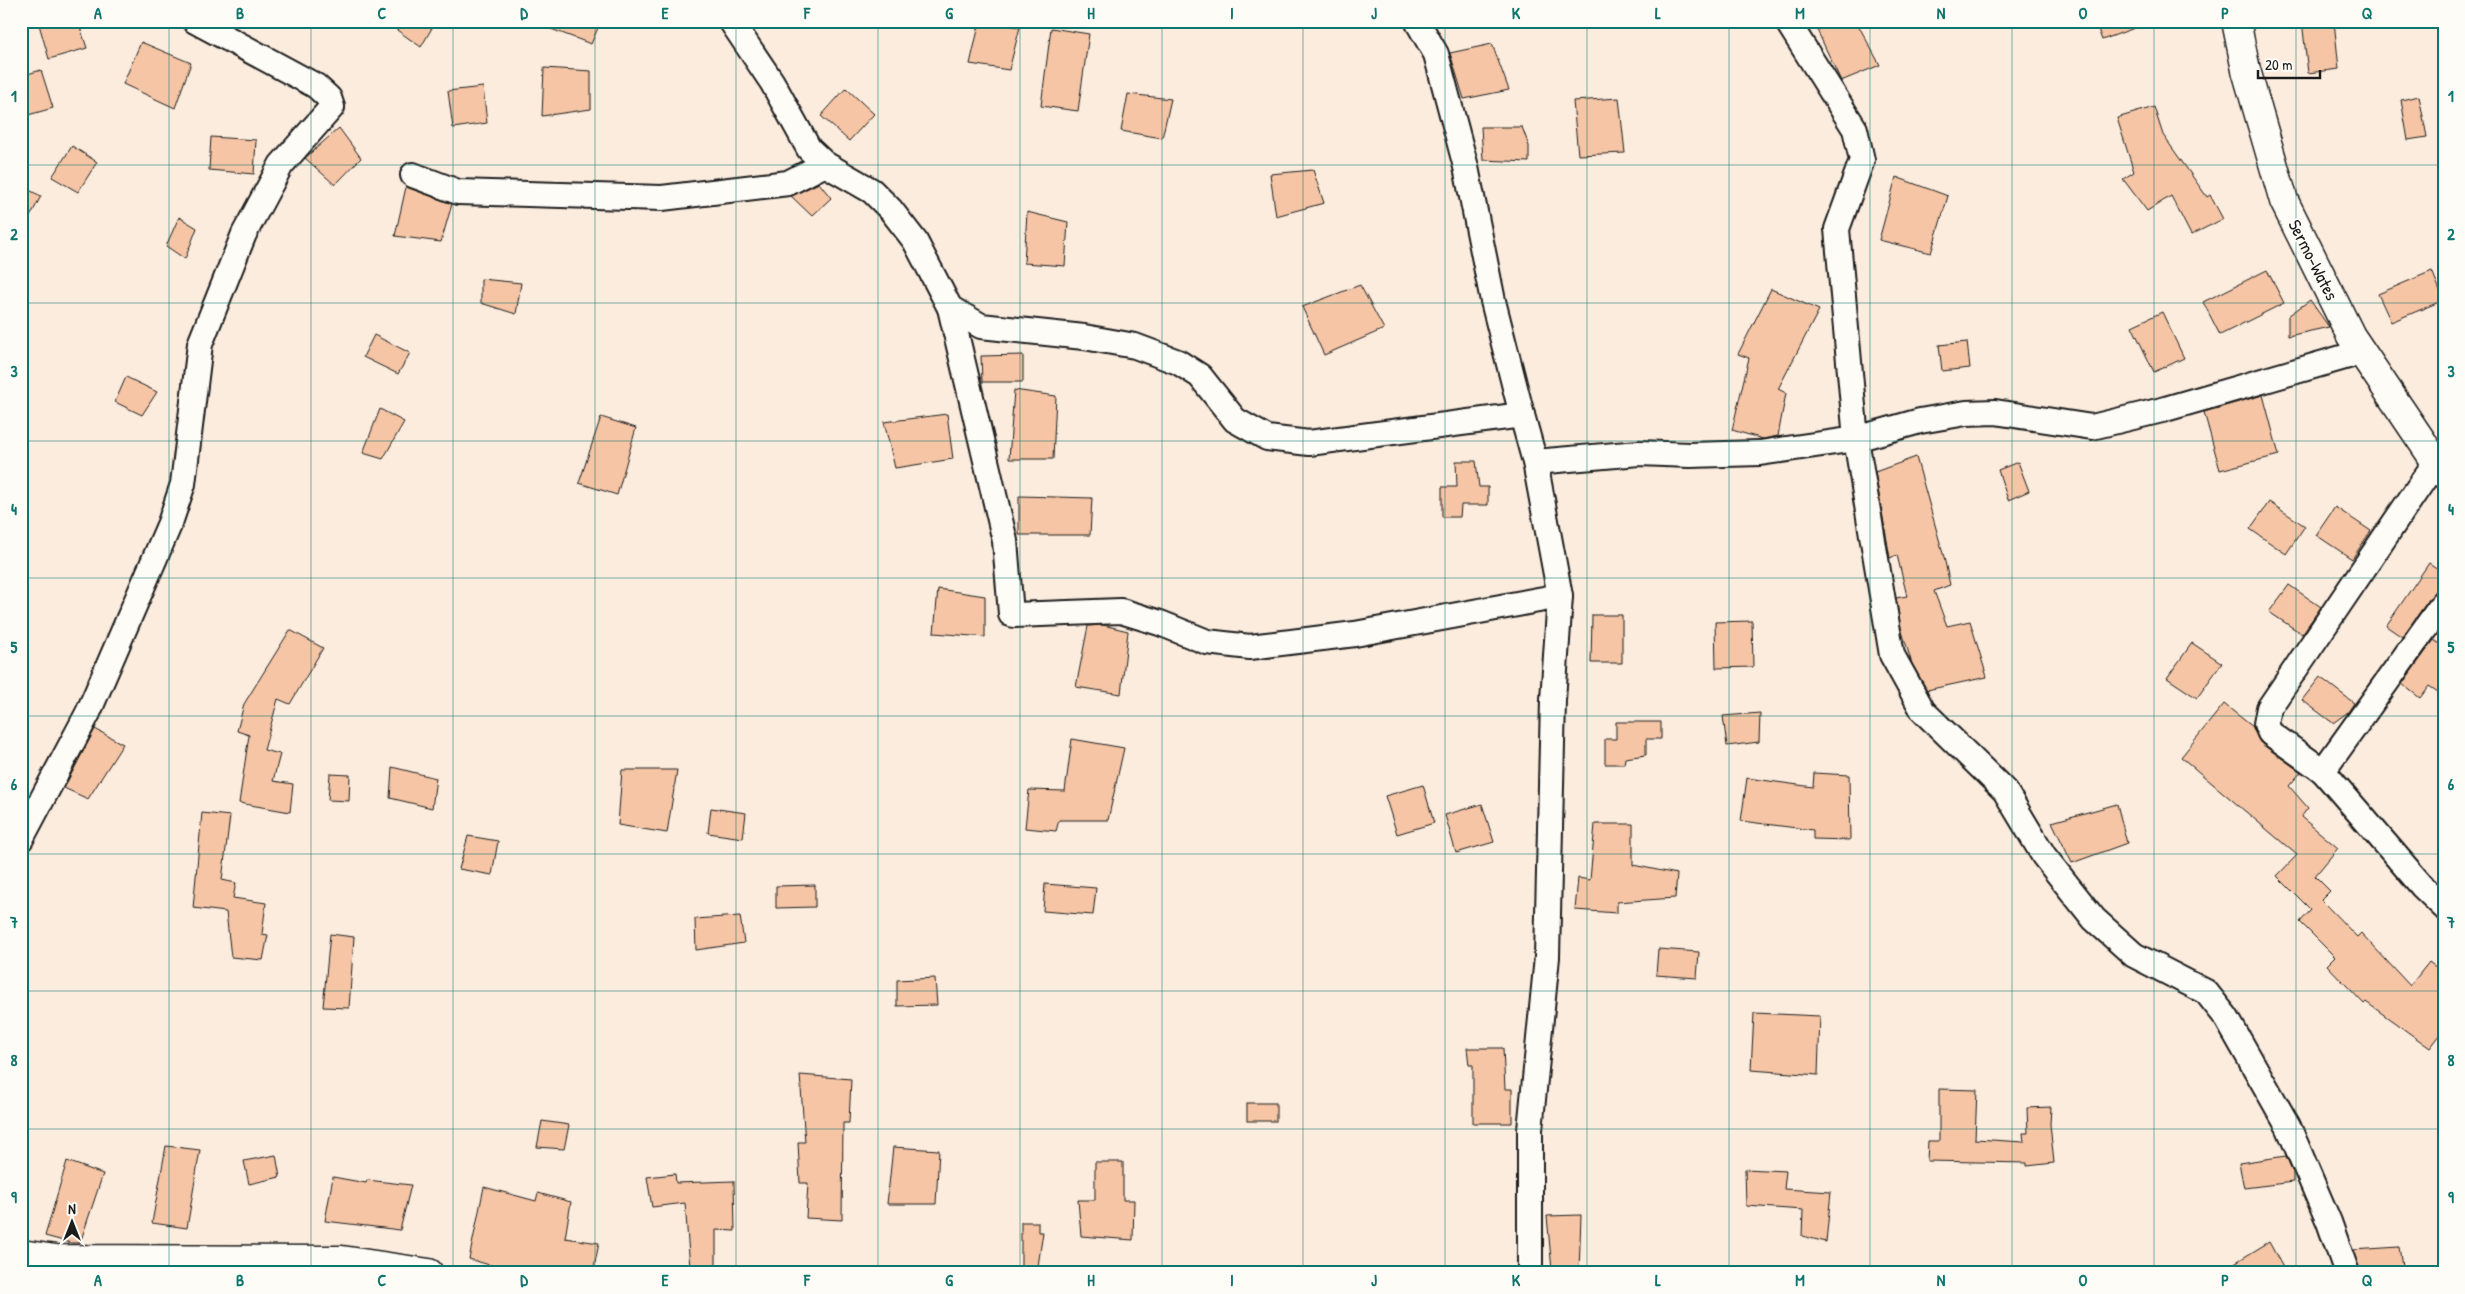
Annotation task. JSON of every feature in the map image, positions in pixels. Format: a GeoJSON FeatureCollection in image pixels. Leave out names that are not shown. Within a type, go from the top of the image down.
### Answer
{"type":"FeatureCollection","features":[{"type":"Feature","properties":{"kind":"main road","name":"Sermo-Wates"},"geometry":{"type":"LineString","coordinates":[[2236,21],[2246,70],[2284,202],[2351,336],[2439,468]]}},
{"type":"Feature","properties":{"kind":"main road"},"geometry":{"type":"LineString","coordinates":[[21,1254],[56,1259],[342,1260],[429,1273]]}},
{"type":"Feature","properties":{"kind":"street"},"geometry":{"type":"LineString","coordinates":[[21,839],[88,713],[170,523],[183,484],[200,344],[244,234],[281,165],[332,107],[329,98],[316,86],[195,21]]}},
{"type":"Feature","properties":{"kind":"street"},"geometry":{"type":"LineString","coordinates":[[731,21],[772,82],[809,149],[825,164],[872,191],[891,210],[915,241],[950,308],[1005,541],[1011,614],[1121,611],[1160,623],[1207,642],[1250,647],[1355,634],[1560,596]]}},
{"type":"Feature","properties":{"kind":"street"},"geometry":{"type":"LineString","coordinates":[[1417,21],[1436,54],[1466,167],[1493,301],[1535,462],[1560,596],[1553,700],[1552,808],[1547,957],[1530,1130],[1530,1273]]}},
{"type":"Feature","properties":{"kind":"street"},"geometry":{"type":"LineString","coordinates":[[1787,21],[1855,129],[1862,160],[1837,229],[1856,439],[1892,655],[1923,710],[2005,791],[2044,856],[2094,919],[2134,955],[2206,992],[2226,1017],[2288,1126],[2329,1222],[2347,1273]]}},
{"type":"Feature","properties":{"kind":"street"},"geometry":{"type":"LineString","coordinates":[[413,175],[458,192],[662,198],[788,183],[825,164]]}},
{"type":"Feature","properties":{"kind":"street"},"geometry":{"type":"LineString","coordinates":[[950,308],[981,326],[1084,337],[1135,346],[1178,362],[1200,376],[1235,420],[1267,438],[1309,443],[1420,430],[1522,415]]}},
{"type":"Feature","properties":{"kind":"street"},"geometry":{"type":"LineString","coordinates":[[1535,462],[1639,453],[1713,456],[1760,453],[1856,439],[1920,421],[1966,413],[2004,413],[2092,426],[2146,415],[2362,352]]}},
{"type":"Feature","properties":{"kind":"street"},"geometry":{"type":"LineString","coordinates":[[2439,468],[2269,708],[2266,724],[2270,733],[2323,771],[2422,886],[2444,907]]}},
{"type":"Feature","properties":{"kind":"street"},"geometry":{"type":"LineString","coordinates":[[2323,771],[2444,602]]}},
{"type":"Feature","properties":{"kind":"building"},"geometry":{"type":"Polygon","coordinates":[[[38,21],[78,21],[87,48],[49,59],[38,21]]]}},
{"type":"Feature","properties":{"kind":"building"},"geometry":{"type":"Polygon","coordinates":[[[384,21],[436,21],[421,47],[384,21]]]}},
{"type":"Feature","properties":{"kind":"building"},"geometry":{"type":"Polygon","coordinates":[[[535,21],[601,21],[591,44],[535,23],[535,21]]]}},
{"type":"Feature","properties":{"kind":"building"},"geometry":{"type":"Polygon","coordinates":[[[980,21],[1020,27],[1009,70],[970,64],[980,21]]]}},
{"type":"Feature","properties":{"kind":"building"},"geometry":{"type":"Polygon","coordinates":[[[1841,21],[1856,21],[1880,65],[1841,81],[1817,30],[1841,21]]]}},
{"type":"Feature","properties":{"kind":"building"},"geometry":{"type":"Polygon","coordinates":[[[2095,21],[2147,21],[2148,23],[2102,40],[2095,21]]]}},
{"type":"Feature","properties":{"kind":"building"},"geometry":{"type":"Polygon","coordinates":[[[2302,21],[2334,21],[2339,69],[2308,73],[2302,21]]]}},
{"type":"Feature","properties":{"kind":"building"},"geometry":{"type":"Polygon","coordinates":[[[1051,28],[1089,34],[1078,111],[1041,106],[1051,28]]]}},
{"type":"Feature","properties":{"kind":"building"},"geometry":{"type":"Polygon","coordinates":[[[141,42],[191,63],[175,108],[123,84],[141,42]]]}},
{"type":"Feature","properties":{"kind":"building"},"geometry":{"type":"Polygon","coordinates":[[[1492,44],[1509,90],[1464,99],[1450,53],[1492,44]]]}},
{"type":"Feature","properties":{"kind":"building"},"geometry":{"type":"Polygon","coordinates":[[[544,68],[591,71],[591,109],[542,116],[544,68]]]}},
{"type":"Feature","properties":{"kind":"building"},"geometry":{"type":"Polygon","coordinates":[[[41,70],[53,108],[21,117],[21,76],[41,70]]]}},
{"type":"Feature","properties":{"kind":"building"},"geometry":{"type":"Polygon","coordinates":[[[483,87],[487,123],[453,128],[448,91],[483,87]]]}},
{"type":"Feature","properties":{"kind":"building"},"geometry":{"type":"Polygon","coordinates":[[[846,88],[874,114],[849,141],[821,116],[846,88]]]}},
{"type":"Feature","properties":{"kind":"building"},"geometry":{"type":"Polygon","coordinates":[[[1128,94],[1171,99],[1162,138],[1121,131],[1128,94]]]}},
{"type":"Feature","properties":{"kind":"building"},"geometry":{"type":"Polygon","coordinates":[[[2419,96],[2427,137],[2408,140],[2401,100],[2419,96]]]}},
{"type":"Feature","properties":{"kind":"building"},"geometry":{"type":"Polygon","coordinates":[[[1619,98],[1625,153],[1578,155],[1573,101],[1619,98]]]}},
{"type":"Feature","properties":{"kind":"building"},"geometry":{"type":"Polygon","coordinates":[[[2154,107],[2163,135],[2207,197],[2210,195],[2223,219],[2191,235],[2171,196],[2147,211],[2123,179],[2134,172],[2117,118],[2154,107]]]}},
{"type":"Feature","properties":{"kind":"building"},"geometry":{"type":"Polygon","coordinates":[[[1481,127],[1522,127],[1529,146],[1529,162],[1483,160],[1481,127]]]}},
{"type":"Feature","properties":{"kind":"building"},"geometry":{"type":"Polygon","coordinates":[[[339,128],[361,158],[335,185],[305,158],[339,128]]]}},
{"type":"Feature","properties":{"kind":"building"},"geometry":{"type":"Polygon","coordinates":[[[211,137],[256,140],[254,174],[209,170],[211,137]]]}},
{"type":"Feature","properties":{"kind":"building"},"geometry":{"type":"Polygon","coordinates":[[[72,146],[97,162],[78,192],[52,177],[72,146]]]}},
{"type":"Feature","properties":{"kind":"building"},"geometry":{"type":"Polygon","coordinates":[[[1313,170],[1324,203],[1276,216],[1270,174],[1313,170]]]}},
{"type":"Feature","properties":{"kind":"building"},"geometry":{"type":"Polygon","coordinates":[[[1896,177],[1948,196],[1931,253],[1879,240],[1896,177]]]}},
{"type":"Feature","properties":{"kind":"building"},"geometry":{"type":"Polygon","coordinates":[[[819,183],[831,198],[812,216],[791,196],[819,183]]]}},
{"type":"Feature","properties":{"kind":"building"},"geometry":{"type":"Polygon","coordinates":[[[21,186],[41,196],[21,234],[21,186]]]}},
{"type":"Feature","properties":{"kind":"building"},"geometry":{"type":"Polygon","coordinates":[[[406,187],[452,204],[441,242],[395,236],[406,187]]]}},
{"type":"Feature","properties":{"kind":"building"},"geometry":{"type":"Polygon","coordinates":[[[1027,212],[1068,222],[1065,266],[1024,263],[1027,212]]]}},
{"type":"Feature","properties":{"kind":"building"},"geometry":{"type":"Polygon","coordinates":[[[179,217],[197,228],[185,259],[166,246],[179,217]]]}},
{"type":"Feature","properties":{"kind":"building"},"geometry":{"type":"Polygon","coordinates":[[[2267,270],[2284,303],[2220,335],[2203,302],[2267,270]]]}},
{"type":"Feature","properties":{"kind":"building"},"geometry":{"type":"Polygon","coordinates":[[[2432,271],[2444,300],[2391,322],[2378,294],[2432,271]]]}},
{"type":"Feature","properties":{"kind":"building"},"geometry":{"type":"Polygon","coordinates":[[[481,279],[521,283],[516,314],[481,303],[481,279]]]}},
{"type":"Feature","properties":{"kind":"building"},"geometry":{"type":"Polygon","coordinates":[[[1360,285],[1384,329],[1324,355],[1302,307],[1360,285]]]}},
{"type":"Feature","properties":{"kind":"building"},"geometry":{"type":"Polygon","coordinates":[[[1771,289],[1819,310],[1778,389],[1786,393],[1778,436],[1763,439],[1732,430],[1749,358],[1738,354],[1771,289]]]}},
{"type":"Feature","properties":{"kind":"building"},"geometry":{"type":"Polygon","coordinates":[[[2310,300],[2329,327],[2288,336],[2288,316],[2310,300]]]}},
{"type":"Feature","properties":{"kind":"building"},"geometry":{"type":"Polygon","coordinates":[[[2162,312],[2184,358],[2154,372],[2132,326],[2162,312]]]}},
{"type":"Feature","properties":{"kind":"building"},"geometry":{"type":"Polygon","coordinates":[[[374,335],[410,353],[398,374],[363,357],[374,335]]]}},
{"type":"Feature","properties":{"kind":"building"},"geometry":{"type":"Polygon","coordinates":[[[1967,342],[1970,368],[1942,371],[1939,345],[1967,342]]]}},
{"type":"Feature","properties":{"kind":"building"},"geometry":{"type":"Polygon","coordinates":[[[1023,355],[1023,382],[982,382],[981,356],[1023,355]]]}},
{"type":"Feature","properties":{"kind":"building"},"geometry":{"type":"Polygon","coordinates":[[[126,377],[157,392],[142,415],[115,402],[126,377]]]}},
{"type":"Feature","properties":{"kind":"building"},"geometry":{"type":"Polygon","coordinates":[[[1014,390],[1056,396],[1053,459],[1009,459],[1014,390]]]}},
{"type":"Feature","properties":{"kind":"building"},"geometry":{"type":"Polygon","coordinates":[[[2263,395],[2279,455],[2220,470],[2204,412],[2263,395]]]}},
{"type":"Feature","properties":{"kind":"building"},"geometry":{"type":"Polygon","coordinates":[[[380,409],[404,422],[383,459],[363,453],[380,409]]]}},
{"type":"Feature","properties":{"kind":"building"},"geometry":{"type":"Polygon","coordinates":[[[947,414],[953,459],[895,468],[884,422],[947,414]]]}},
{"type":"Feature","properties":{"kind":"building"},"geometry":{"type":"Polygon","coordinates":[[[601,417],[636,428],[617,495],[579,483],[601,417]]]}},
{"type":"Feature","properties":{"kind":"building"},"geometry":{"type":"Polygon","coordinates":[[[1916,457],[1950,585],[1934,591],[1947,626],[1970,621],[1987,677],[1927,690],[1912,664],[1901,628],[1896,598],[1907,596],[1897,555],[1890,558],[1875,472],[1916,457]]]}},
{"type":"Feature","properties":{"kind":"building"},"geometry":{"type":"Polygon","coordinates":[[[1456,461],[1476,461],[1479,487],[1488,487],[1488,505],[1461,505],[1460,517],[1442,517],[1442,487],[1457,487],[1456,461]]]}},
{"type":"Feature","properties":{"kind":"building"},"geometry":{"type":"Polygon","coordinates":[[[2018,462],[2029,491],[2008,500],[1998,470],[2018,462]]]}},
{"type":"Feature","properties":{"kind":"building"},"geometry":{"type":"Polygon","coordinates":[[[1019,496],[1092,498],[1090,535],[1019,535],[1019,496]]]}},
{"type":"Feature","properties":{"kind":"building"},"geometry":{"type":"Polygon","coordinates":[[[2269,502],[2305,526],[2286,554],[2250,529],[2269,502]]]}},
{"type":"Feature","properties":{"kind":"building"},"geometry":{"type":"Polygon","coordinates":[[[2335,507],[2371,531],[2352,559],[2316,535],[2335,507]]]}},
{"type":"Feature","properties":{"kind":"building"},"geometry":{"type":"Polygon","coordinates":[[[2429,563],[2444,573],[2444,589],[2433,594],[2402,637],[2386,626],[2429,563]]]}},
{"type":"Feature","properties":{"kind":"building"},"geometry":{"type":"Polygon","coordinates":[[[2289,585],[2321,607],[2302,634],[2269,612],[2289,585]]]}},
{"type":"Feature","properties":{"kind":"building"},"geometry":{"type":"Polygon","coordinates":[[[938,589],[985,596],[985,637],[934,633],[938,589]]]}},
{"type":"Feature","properties":{"kind":"building"},"geometry":{"type":"Polygon","coordinates":[[[1592,615],[1622,615],[1622,663],[1591,663],[1592,615]]]}},
{"type":"Feature","properties":{"kind":"building"},"geometry":{"type":"Polygon","coordinates":[[[1752,621],[1753,667],[1716,668],[1715,622],[1752,621]]]}},
{"type":"Feature","properties":{"kind":"building"},"geometry":{"type":"Polygon","coordinates":[[[1103,625],[1128,631],[1121,694],[1076,687],[1088,626],[1103,625]]]}},
{"type":"Feature","properties":{"kind":"building"},"geometry":{"type":"Polygon","coordinates":[[[290,630],[323,648],[290,704],[278,699],[264,750],[280,754],[273,781],[293,784],[290,812],[239,803],[249,735],[237,731],[244,704],[290,630]]]}},
{"type":"Feature","properties":{"kind":"building"},"geometry":{"type":"Polygon","coordinates":[[[2434,640],[2444,648],[2444,696],[2429,686],[2420,698],[2402,684],[2434,640]]]}},
{"type":"Feature","properties":{"kind":"building"},"geometry":{"type":"Polygon","coordinates":[[[2192,643],[2222,663],[2197,698],[2167,678],[2192,643]]]}},
{"type":"Feature","properties":{"kind":"building"},"geometry":{"type":"Polygon","coordinates":[[[2320,677],[2354,703],[2348,712],[2333,723],[2302,700],[2320,677]]]}},
{"type":"Feature","properties":{"kind":"building"},"geometry":{"type":"Polygon","coordinates":[[[2224,704],[2253,727],[2262,744],[2301,772],[2289,786],[2308,808],[2301,817],[2338,848],[2315,876],[2330,891],[2321,900],[2357,937],[2361,933],[2410,986],[2429,962],[2444,973],[2444,1030],[2430,1048],[2366,1002],[2364,1004],[2327,965],[2335,957],[2300,922],[2311,910],[2277,876],[2297,855],[2181,757],[2224,704]]]}},
{"type":"Feature","properties":{"kind":"building"},"geometry":{"type":"Polygon","coordinates":[[[1760,713],[1759,742],[1727,746],[1723,716],[1760,713]]]}},
{"type":"Feature","properties":{"kind":"building"},"geometry":{"type":"Polygon","coordinates":[[[1616,722],[1661,722],[1661,739],[1646,739],[1646,755],[1625,758],[1624,764],[1605,764],[1605,739],[1616,739],[1616,722]]]}},
{"type":"Feature","properties":{"kind":"building"},"geometry":{"type":"Polygon","coordinates":[[[95,729],[123,744],[88,799],[64,788],[95,729]]]}},
{"type":"Feature","properties":{"kind":"building"},"geometry":{"type":"Polygon","coordinates":[[[1072,739],[1124,748],[1108,820],[1059,820],[1056,831],[1025,828],[1029,790],[1065,791],[1072,739]]]}},
{"type":"Feature","properties":{"kind":"building"},"geometry":{"type":"Polygon","coordinates":[[[392,767],[436,778],[432,808],[390,798],[392,767]]]}},
{"type":"Feature","properties":{"kind":"building"},"geometry":{"type":"Polygon","coordinates":[[[622,770],[677,770],[667,833],[618,825],[622,770]]]}},
{"type":"Feature","properties":{"kind":"building"},"geometry":{"type":"Polygon","coordinates":[[[1814,773],[1849,775],[1850,840],[1813,839],[1813,830],[1741,821],[1747,778],[1813,787],[1814,773]]]}},
{"type":"Feature","properties":{"kind":"building"},"geometry":{"type":"Polygon","coordinates":[[[330,774],[350,775],[349,801],[328,800],[330,774]]]}},
{"type":"Feature","properties":{"kind":"building"},"geometry":{"type":"Polygon","coordinates":[[[1423,785],[1434,823],[1397,834],[1385,796],[1423,785]]]}},
{"type":"Feature","properties":{"kind":"building"},"geometry":{"type":"Polygon","coordinates":[[[1482,804],[1494,842],[1456,853],[1445,815],[1482,804]]]}},
{"type":"Feature","properties":{"kind":"building"},"geometry":{"type":"Polygon","coordinates":[[[2117,804],[2127,843],[2072,863],[2052,822],[2117,804]]]}},
{"type":"Feature","properties":{"kind":"building"},"geometry":{"type":"Polygon","coordinates":[[[711,808],[746,813],[743,838],[708,833],[711,808]]]}},
{"type":"Feature","properties":{"kind":"building"},"geometry":{"type":"Polygon","coordinates":[[[202,813],[230,816],[222,880],[236,883],[233,898],[266,903],[262,934],[268,935],[263,960],[231,957],[226,912],[193,908],[202,813]]]}},
{"type":"Feature","properties":{"kind":"building"},"geometry":{"type":"Polygon","coordinates":[[[1595,824],[1633,824],[1633,865],[1677,874],[1675,898],[1617,902],[1617,913],[1575,910],[1578,878],[1590,880],[1595,824]]]}},
{"type":"Feature","properties":{"kind":"building"},"geometry":{"type":"Polygon","coordinates":[[[468,836],[498,841],[492,875],[459,869],[468,836]]]}},
{"type":"Feature","properties":{"kind":"building"},"geometry":{"type":"Polygon","coordinates":[[[1045,884],[1096,888],[1093,915],[1043,911],[1045,884]]]}},
{"type":"Feature","properties":{"kind":"building"},"geometry":{"type":"Polygon","coordinates":[[[815,885],[815,907],[776,908],[776,886],[815,885]]]}},
{"type":"Feature","properties":{"kind":"building"},"geometry":{"type":"Polygon","coordinates":[[[740,916],[744,943],[696,950],[695,919],[740,916]]]}},
{"type":"Feature","properties":{"kind":"building"},"geometry":{"type":"Polygon","coordinates":[[[330,934],[354,937],[349,1008],[323,1007],[330,934]]]}},
{"type":"Feature","properties":{"kind":"building"},"geometry":{"type":"Polygon","coordinates":[[[1658,949],[1699,952],[1697,978],[1656,975],[1658,949]]]}},
{"type":"Feature","properties":{"kind":"building"},"geometry":{"type":"Polygon","coordinates":[[[935,978],[937,1005],[897,1006],[897,980],[935,978]]]}},
{"type":"Feature","properties":{"kind":"building"},"geometry":{"type":"Polygon","coordinates":[[[1754,1013],[1820,1016],[1818,1075],[1751,1070],[1754,1013]]]}},
{"type":"Feature","properties":{"kind":"building"},"geometry":{"type":"Polygon","coordinates":[[[1467,1048],[1503,1048],[1505,1089],[1512,1089],[1512,1123],[1473,1123],[1473,1065],[1469,1065],[1467,1048]]]}},
{"type":"Feature","properties":{"kind":"building"},"geometry":{"type":"Polygon","coordinates":[[[800,1075],[851,1079],[849,1123],[843,1123],[842,1220],[806,1218],[808,1183],[800,1183],[798,1142],[805,1142],[800,1075]]]}},
{"type":"Feature","properties":{"kind":"building"},"geometry":{"type":"Polygon","coordinates":[[[1939,1089],[1977,1090],[1975,1139],[2024,1142],[2023,1133],[2028,1133],[2027,1108],[2051,1107],[2050,1124],[2054,1163],[2027,1166],[2027,1163],[1927,1161],[1928,1141],[1939,1141],[1939,1089]]]}},
{"type":"Feature","properties":{"kind":"building"},"geometry":{"type":"Polygon","coordinates":[[[1247,1103],[1276,1103],[1276,1121],[1247,1121],[1247,1103]]]}},
{"type":"Feature","properties":{"kind":"building"},"geometry":{"type":"Polygon","coordinates":[[[542,1121],[569,1125],[564,1149],[537,1147],[542,1121]]]}},
{"type":"Feature","properties":{"kind":"building"},"geometry":{"type":"Polygon","coordinates":[[[166,1146],[200,1150],[187,1228],[152,1223],[166,1146]]]}},
{"type":"Feature","properties":{"kind":"building"},"geometry":{"type":"Polygon","coordinates":[[[893,1147],[939,1150],[936,1204],[887,1204],[893,1147]]]}},
{"type":"Feature","properties":{"kind":"building"},"geometry":{"type":"Polygon","coordinates":[[[276,1155],[280,1177],[249,1184],[244,1161],[276,1155]]]}},
{"type":"Feature","properties":{"kind":"building"},"geometry":{"type":"Polygon","coordinates":[[[2286,1156],[2293,1172],[2293,1182],[2244,1188],[2239,1163],[2286,1156]]]}},
{"type":"Feature","properties":{"kind":"building"},"geometry":{"type":"Polygon","coordinates":[[[67,1161],[103,1174],[80,1243],[71,1243],[45,1236],[67,1161]]]}},
{"type":"Feature","properties":{"kind":"building"},"geometry":{"type":"Polygon","coordinates":[[[1095,1162],[1123,1162],[1123,1200],[1134,1200],[1133,1240],[1081,1236],[1078,1200],[1095,1200],[1095,1162]]]}},
{"type":"Feature","properties":{"kind":"building"},"geometry":{"type":"Polygon","coordinates":[[[1745,1169],[1786,1171],[1784,1189],[1831,1192],[1826,1242],[1802,1236],[1803,1210],[1746,1206],[1745,1169]]]}},
{"type":"Feature","properties":{"kind":"building"},"geometry":{"type":"Polygon","coordinates":[[[675,1174],[676,1183],[734,1181],[735,1231],[716,1230],[716,1268],[690,1268],[685,1203],[652,1207],[647,1177],[675,1174]]]}},
{"type":"Feature","properties":{"kind":"building"},"geometry":{"type":"Polygon","coordinates":[[[333,1177],[366,1183],[367,1180],[411,1185],[400,1230],[325,1221],[333,1177]]]}},
{"type":"Feature","properties":{"kind":"building"},"geometry":{"type":"Polygon","coordinates":[[[484,1187],[536,1201],[538,1193],[571,1202],[565,1238],[599,1243],[593,1273],[517,1273],[469,1259],[484,1187]]]}},
{"type":"Feature","properties":{"kind":"building"},"geometry":{"type":"Polygon","coordinates":[[[1581,1215],[1579,1272],[1552,1270],[1547,1216],[1581,1215]]]}},
{"type":"Feature","properties":{"kind":"building"},"geometry":{"type":"Polygon","coordinates":[[[1021,1222],[1038,1222],[1038,1232],[1043,1232],[1037,1273],[1021,1273],[1021,1222]]]}},
{"type":"Feature","properties":{"kind":"building"},"geometry":{"type":"Polygon","coordinates":[[[2269,1242],[2286,1273],[2218,1273],[2269,1242]]]}},
{"type":"Feature","properties":{"kind":"building"},"geometry":{"type":"Polygon","coordinates":[[[2399,1247],[2403,1273],[2360,1273],[2353,1250],[2399,1247]]]}}]}
